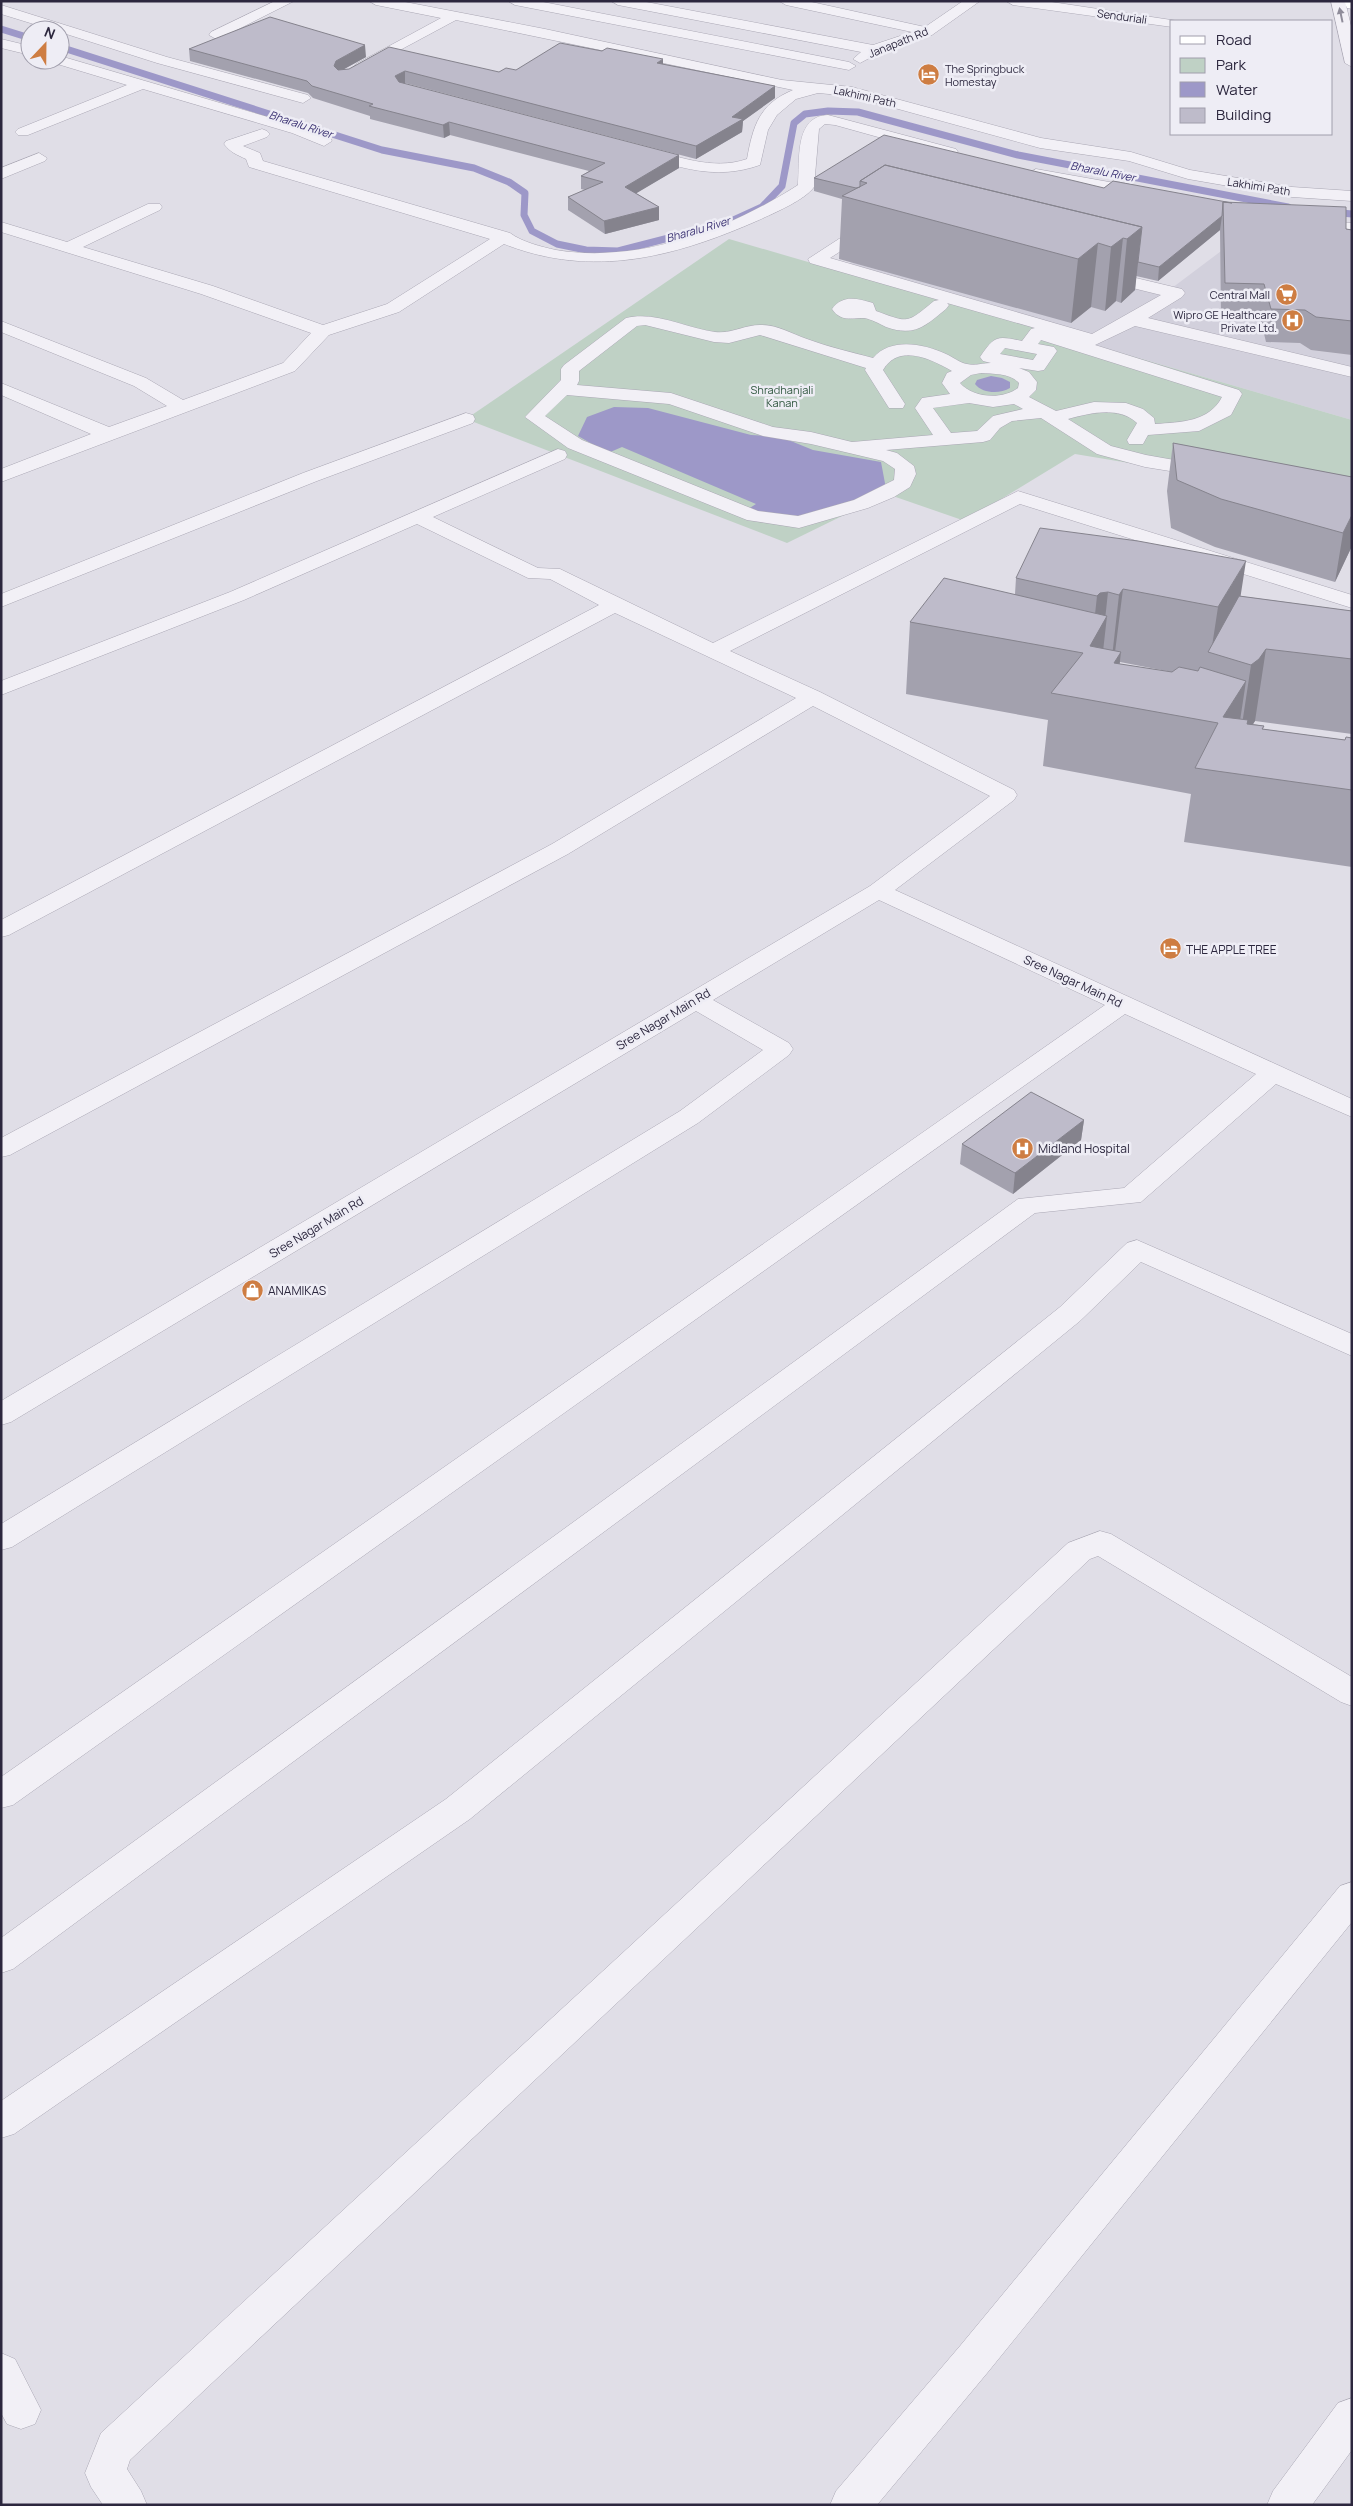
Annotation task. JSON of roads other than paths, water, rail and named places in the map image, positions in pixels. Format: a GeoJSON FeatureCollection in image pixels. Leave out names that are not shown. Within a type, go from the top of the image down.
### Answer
{"type":"FeatureCollection","features":[{"type":"Feature","properties":{"kind":"street"},"geometry":{"type":"LineString","coordinates":[[216,35],[287,1]]}},
{"type":"Feature","properties":{"kind":"street","name":"Lakhimi Path"},"geometry":{"type":"LineString","coordinates":[[376,1],[782,84],[826,87],[852,92],[1040,143],[1131,157],[1188,174],[1292,192],[1352,196]]}},
{"type":"Feature","properties":{"kind":"street"},"geometry":{"type":"LineString","coordinates":[[515,1],[849,66]]}},
{"type":"Feature","properties":{"kind":"street"},"geometry":{"type":"LineString","coordinates":[[618,1],[874,50]]}},
{"type":"Feature","properties":{"kind":"street"},"geometry":{"type":"LineString","coordinates":[[786,1],[927,32]]}},
{"type":"Feature","properties":{"kind":"street","name":"Janapath Rd"},"geometry":{"type":"LineString","coordinates":[[826,87],[849,66],[874,50],[927,32],[973,1]]}},
{"type":"Feature","properties":{"kind":"street","name":"Senduriali"},"geometry":{"type":"LineString","coordinates":[[1013,1],[1170,23]]}},
{"type":"Feature","properties":{"kind":"street"},"geometry":{"type":"LineString","coordinates":[[1338,1],[1352,63]]}},
{"type":"Feature","properties":{"kind":"street"},"geometry":{"type":"LineString","coordinates":[[1,9],[162,60],[303,98]]}},
{"type":"Feature","properties":{"kind":"street"},"geometry":{"type":"LineString","coordinates":[[352,72],[454,16]]}},
{"type":"Feature","properties":{"kind":"street"},"geometry":{"type":"LineString","coordinates":[[1333,45],[1348,47]]}},
{"type":"Feature","properties":{"kind":"street"},"geometry":{"type":"LineString","coordinates":[[6,47],[20,49]]}},
{"type":"Feature","properties":{"kind":"street"},"geometry":{"type":"LineString","coordinates":[[70,63],[297,130],[324,141]]}},
{"type":"Feature","properties":{"kind":"street"},"geometry":{"type":"LineString","coordinates":[[23,132],[140,85]]}},
{"type":"Feature","properties":{"kind":"street"},"geometry":{"type":"LineString","coordinates":[[626,148],[713,170],[739,168],[754,162],[761,127],[775,105],[800,92],[826,87]]}},
{"type":"Feature","properties":{"kind":"street"},"geometry":{"type":"LineString","coordinates":[[262,134],[232,144],[237,150],[254,156],[255,164],[504,237],[548,253],[595,259],[627,256],[668,246],[738,224],[796,194],[806,187],[811,130],[816,122],[822,119],[836,120],[963,156]]}},
{"type":"Feature","properties":{"kind":"street"},"geometry":{"type":"LineString","coordinates":[[1,174],[40,158]]}},
{"type":"Feature","properties":{"kind":"street"},"geometry":{"type":"LineString","coordinates":[[1018,170],[1157,195]]}},
{"type":"Feature","properties":{"kind":"street"},"geometry":{"type":"LineString","coordinates":[[67,248],[154,207]]}},
{"type":"Feature","properties":{"kind":"street"},"geometry":{"type":"LineString","coordinates":[[889,222],[880,219],[816,260],[1094,340],[1133,320],[1176,293],[1081,269]]}},
{"type":"Feature","properties":{"kind":"street"},"geometry":{"type":"LineString","coordinates":[[1290,221],[1352,228]]}},
{"type":"Feature","properties":{"kind":"street"},"geometry":{"type":"LineString","coordinates":[[1,228],[208,290],[323,331]]}},
{"type":"Feature","properties":{"kind":"street"},"geometry":{"type":"LineString","coordinates":[[1,476],[289,367],[323,331],[393,308],[504,237]]}},
{"type":"Feature","properties":{"kind":"street"},"geometry":{"type":"LineString","coordinates":[[867,274],[858,281],[882,303],[896,324]]}},
{"type":"Feature","properties":{"kind":"street"},"geometry":{"type":"LineString","coordinates":[[882,303],[940,305],[1032,340],[1233,394],[1224,410],[1192,427],[1143,430]]}},
{"type":"Feature","properties":{"kind":"street"},"geometry":{"type":"LineString","coordinates":[[903,352],[885,342],[886,332],[896,324],[915,325],[940,305]]}},
{"type":"Feature","properties":{"kind":"street"},"geometry":{"type":"LineString","coordinates":[[565,389],[671,399],[770,432],[811,438],[890,457],[904,466],[906,474],[903,483],[887,493],[861,504],[799,522],[754,516],[575,444],[534,417],[565,389],[570,381],[570,370],[632,322],[645,320],[714,337],[729,338],[760,330],[877,365]]}},
{"type":"Feature","properties":{"kind":"street"},"geometry":{"type":"LineString","coordinates":[[1133,320],[1352,372]]}},
{"type":"Feature","properties":{"kind":"street"},"geometry":{"type":"LineString","coordinates":[[1,326],[140,382],[182,407]]}},
{"type":"Feature","properties":{"kind":"street"},"geometry":{"type":"LineString","coordinates":[[923,403],[969,398],[993,401],[1016,398],[1028,389],[1029,383],[1012,366],[989,357],[1000,342],[1032,340],[1048,351],[1038,366],[1012,366],[986,367],[964,370],[953,377],[951,383],[959,393],[969,398]]}},
{"type":"Feature","properties":{"kind":"street"},"geometry":{"type":"LineString","coordinates":[[923,403],[919,411],[906,412],[897,408],[874,370],[886,355],[903,352],[935,354],[964,370]]}},
{"type":"Feature","properties":{"kind":"street"},"geometry":{"type":"LineString","coordinates":[[1,388],[108,434]]}},
{"type":"Feature","properties":{"kind":"street"},"geometry":{"type":"LineString","coordinates":[[1016,398],[1104,450],[1145,461],[1224,473]]}},
{"type":"Feature","properties":{"kind":"street"},"geometry":{"type":"LineString","coordinates":[[923,403],[946,439]]}},
{"type":"Feature","properties":{"kind":"street"},"geometry":{"type":"LineString","coordinates":[[852,448],[983,436],[990,426],[1004,416],[1024,414],[1051,417],[1072,410],[1100,407],[1134,411],[1147,422],[1133,445],[1118,454]]}},
{"type":"Feature","properties":{"kind":"street"},"geometry":{"type":"LineString","coordinates":[[1,601],[310,477],[466,419]]}},
{"type":"Feature","properties":{"kind":"street"},"geometry":{"type":"LineString","coordinates":[[1,689],[237,596],[558,454]]}},
{"type":"Feature","properties":{"kind":"street"},"geometry":{"type":"LineString","coordinates":[[714,651],[1018,497],[1352,602]]}},
{"type":"Feature","properties":{"kind":"street"},"geometry":{"type":"LineString","coordinates":[[417,517],[535,574],[553,573],[615,605],[812,697],[1006,795],[878,891]]}},
{"type":"Feature","properties":{"kind":"street"},"geometry":{"type":"LineString","coordinates":[[1,930],[615,605]]}},
{"type":"Feature","properties":{"kind":"street"},"geometry":{"type":"LineString","coordinates":[[1,1149],[560,849],[812,697]]}},
{"type":"Feature","properties":{"kind":"street","name":"Sree Nagar Main Rd"},"geometry":{"type":"LineString","coordinates":[[1,1415],[878,891],[1352,1109]]}},
{"type":"Feature","properties":{"kind":"street"},"geometry":{"type":"LineString","coordinates":[[1,1539],[688,1117],[780,1049],[695,1000]]}},
{"type":"Feature","properties":{"kind":"street"},"geometry":{"type":"LineString","coordinates":[[1,1795],[1123,1004]]}},
{"type":"Feature","properties":{"kind":"street"},"geometry":{"type":"LineString","coordinates":[[1,1958],[1028,1204],[1131,1196],[1273,1073]]}},
{"type":"Feature","properties":{"kind":"street"},"geometry":{"type":"LineString","coordinates":[[1,2122],[458,1809],[1070,1314],[1136,1249],[1352,1346]]}},
{"type":"Feature","properties":{"kind":"street"},"geometry":{"type":"LineString","coordinates":[[127,2505],[105,2472],[115,2447],[1078,1551],[1100,1542],[1352,1693]]}},
{"type":"Feature","properties":{"kind":"street"},"geometry":{"type":"LineString","coordinates":[[850,2505],[974,2359],[1352,1896]]}},
{"type":"Feature","properties":{"kind":"street"},"geometry":{"type":"LineString","coordinates":[[1,2372],[21,2410]]}},
{"type":"Feature","properties":{"kind":"street"},"geometry":{"type":"LineString","coordinates":[[1287,2505],[1352,2416]]}},
{"type":"Feature","properties":{"kind":"water"},"geometry":{"type":"Polygon","coordinates":[[[991,376],[1010,382],[1010,388],[992,392],[982,390],[975,384],[977,380],[991,376]]]}},
{"type":"Feature","properties":{"kind":"water"},"geometry":{"type":"Polygon","coordinates":[[[614,407],[648,408],[751,435],[781,437],[813,450],[881,462],[887,494],[798,517],[742,513],[756,504],[622,447],[608,453],[578,436],[587,417],[614,407]]]}},
{"type":"Feature","properties":{"kind":"waterway","name":"Bharalu River"},"geometry":{"type":"LineString","coordinates":[[1,29],[20,35]]}},
{"type":"Feature","properties":{"kind":"waterway","name":"Bharalu River"},"geometry":{"type":"LineString","coordinates":[[70,50],[382,150],[474,168],[509,182],[525,193],[524,215],[532,231],[557,244],[586,250],[618,251],[727,223],[762,207],[782,186],[794,123],[805,114],[828,111],[858,112],[1018,155],[1288,207]]}},
{"type":"Feature","properties":{"kind":"waterway","name":"Bharalu River"},"geometry":{"type":"LineString","coordinates":[[1331,212],[1352,214]]}},
{"type":"Feature","properties":{"kind":"place","name":"The Springbuck Homestay"},"geometry":{"type":"Point","coordinates":[929,74]}},
{"type":"Feature","properties":{"kind":"place","name":"Central Mall"},"geometry":{"type":"Point","coordinates":[1286,294]}},
{"type":"Feature","properties":{"kind":"place","name":"Wipro GE Healthcare Private Ltd."},"geometry":{"type":"Point","coordinates":[1293,320]}},
{"type":"Feature","properties":{"kind":"place","name":"THE APPLE TREE"},"geometry":{"type":"Point","coordinates":[1170,949]}},
{"type":"Feature","properties":{"kind":"place","name":"Midland Hospital"},"geometry":{"type":"Point","coordinates":[1022,1148]}},
{"type":"Feature","properties":{"kind":"place","name":"ANAMIKAS"},"geometry":{"type":"Point","coordinates":[252,1290]}},
{"type":"Feature","properties":{"kind":"park label","name":"Shradhanjali Kanan"},"geometry":{"type":"Point","coordinates":[782,395]}}]}
